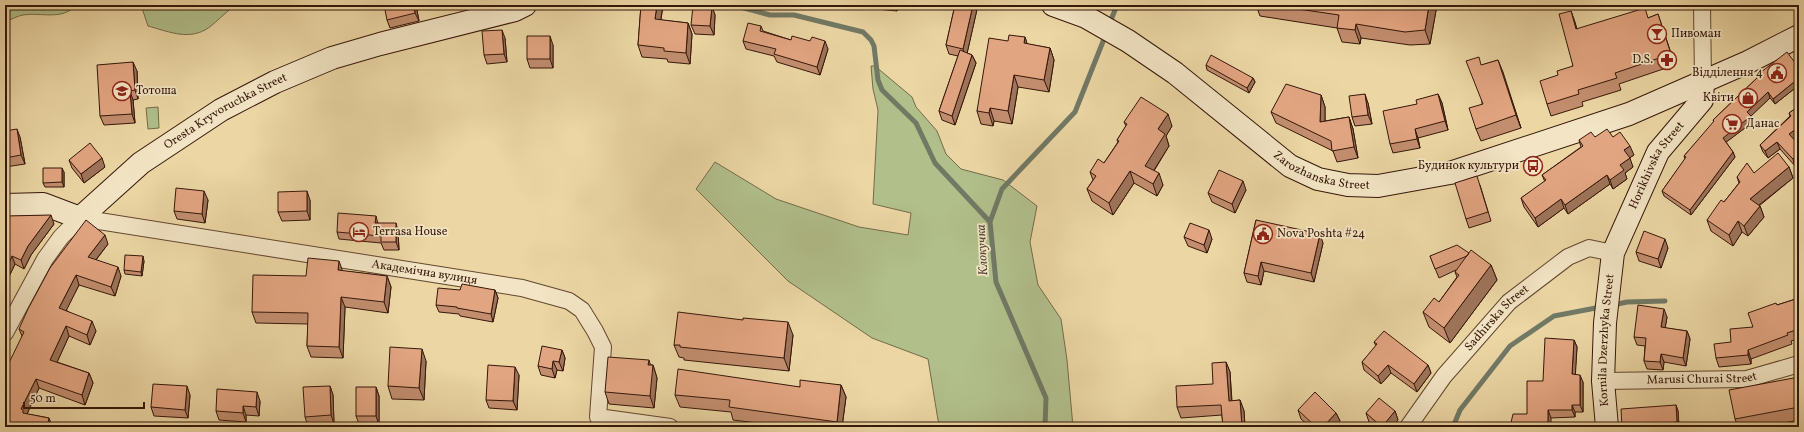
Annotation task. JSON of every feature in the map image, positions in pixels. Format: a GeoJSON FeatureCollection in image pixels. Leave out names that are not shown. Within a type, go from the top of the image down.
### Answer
{"type":"FeatureCollection","features":[{"type":"Feature","properties":{"kind":"street","name":"Oresta Kryvoruchka Street"},"geometry":{"type":"LineString","coordinates":[[5,333],[45,259],[61,237],[80,218],[141,164],[222,110],[275,82],[332,58],[514,10],[525,5]]}},
{"type":"Feature","properties":{"kind":"street","name":"Zarozhanska Street"},"geometry":{"type":"LineString","coordinates":[[1053,5],[1086,16],[1128,41],[1175,73],[1290,166],[1318,179],[1348,185],[1378,186],[1450,173],[1629,114],[1703,82]]}},
{"type":"Feature","properties":{"kind":"street"},"geometry":{"type":"LineString","coordinates":[[1702,5],[1703,82],[1748,62],[1799,36]]}},
{"type":"Feature","properties":{"kind":"street","name":"Horikhivska Street"},"geometry":{"type":"LineString","coordinates":[[1613,253],[1658,152],[1702,100],[1703,82]]}},
{"type":"Feature","properties":{"kind":"street"},"geometry":{"type":"LineString","coordinates":[[5,205],[43,204],[80,218]]}},
{"type":"Feature","properties":{"kind":"street","name":"Академічна вулиця"},"geometry":{"type":"LineString","coordinates":[[80,218],[522,288],[569,301],[582,310],[603,347],[598,417],[670,427]]}},
{"type":"Feature","properties":{"kind":"street","name":"Sadhirska Street"},"geometry":{"type":"LineString","coordinates":[[1408,427],[1444,376],[1509,302],[1568,257],[1590,248],[1613,253]]}},
{"type":"Feature","properties":{"kind":"street","name":"Kornila Dzerzhyka Street"},"geometry":{"type":"LineString","coordinates":[[1607,427],[1603,381],[1604,323],[1613,253]]}},
{"type":"Feature","properties":{"kind":"street","name":"Marusi Churai Street"},"geometry":{"type":"LineString","coordinates":[[1603,381],[1747,379],[1799,364]]}},
{"type":"Feature","properties":{"kind":"green space"},"geometry":{"type":"Polygon","coordinates":[[[5,5],[77,5],[64,13],[51,15],[23,15],[5,22],[5,5]]]}},
{"type":"Feature","properties":{"kind":"green space"},"geometry":{"type":"Polygon","coordinates":[[[141,5],[236,5],[205,30],[191,34],[176,34],[148,26],[141,5]]]}},
{"type":"Feature","properties":{"kind":"green space"},"geometry":{"type":"Polygon","coordinates":[[[871,66],[875,66],[912,97],[916,107],[937,131],[946,154],[961,169],[1003,180],[1037,206],[1030,242],[1038,285],[1061,319],[1067,360],[1073,427],[942,427],[938,420],[928,359],[872,338],[788,281],[696,189],[715,162],[776,199],[859,227],[908,235],[911,213],[873,204],[878,110],[873,89],[871,66]]]}},
{"type":"Feature","properties":{"kind":"green space"},"geometry":{"type":"Polygon","coordinates":[[[158,107],[159,128],[148,129],[146,108],[158,107]]]}},
{"type":"Feature","properties":{"kind":"building"},"geometry":{"type":"Polygon","coordinates":[[[384,5],[414,5],[415,13],[387,20],[384,5]]]}},
{"type":"Feature","properties":{"kind":"building"},"geometry":{"type":"Polygon","coordinates":[[[641,5],[657,5],[655,19],[688,23],[686,53],[664,51],[664,48],[638,45],[641,5]]]}},
{"type":"Feature","properties":{"kind":"building"},"geometry":{"type":"Polygon","coordinates":[[[955,5],[973,5],[963,49],[946,45],[955,5]]]}},
{"type":"Feature","properties":{"kind":"building"},"geometry":{"type":"Polygon","coordinates":[[[1271,5],[1429,5],[1425,30],[1405,32],[1356,24],[1355,30],[1337,28],[1339,15],[1271,5]]]}},
{"type":"Feature","properties":{"kind":"building"},"geometry":{"type":"Polygon","coordinates":[[[693,6],[712,7],[710,26],[691,25],[693,6]]]}},
{"type":"Feature","properties":{"kind":"building"},"geometry":{"type":"Polygon","coordinates":[[[1645,8],[1648,18],[1658,14],[1671,54],[1615,73],[1617,78],[1578,90],[1579,94],[1547,104],[1540,81],[1558,75],[1557,71],[1573,66],[1559,14],[1571,11],[1576,29],[1645,8]]]}},
{"type":"Feature","properties":{"kind":"building"},"geometry":{"type":"Polygon","coordinates":[[[748,23],[761,26],[760,31],[791,40],[792,36],[810,41],[812,37],[825,41],[817,67],[774,54],[776,49],[743,41],[748,23]]]}},
{"type":"Feature","properties":{"kind":"building"},"geometry":{"type":"Polygon","coordinates":[[[502,30],[504,54],[484,55],[482,31],[502,30]]]}},
{"type":"Feature","properties":{"kind":"building"},"geometry":{"type":"Polygon","coordinates":[[[1009,35],[1025,37],[1024,43],[1050,48],[1044,80],[1014,75],[1008,111],[990,108],[989,113],[977,111],[989,38],[1008,41],[1009,35]]]}},
{"type":"Feature","properties":{"kind":"building"},"geometry":{"type":"Polygon","coordinates":[[[527,36],[550,36],[550,59],[527,59],[527,36]]]}},
{"type":"Feature","properties":{"kind":"building"},"geometry":{"type":"Polygon","coordinates":[[[960,50],[972,55],[952,116],[939,111],[960,50]]]}},
{"type":"Feature","properties":{"kind":"building"},"geometry":{"type":"Polygon","coordinates":[[[1787,52],[1799,68],[1799,78],[1773,99],[1768,92],[1747,112],[1751,116],[1723,138],[1733,152],[1690,210],[1662,191],[1686,157],[1684,156],[1714,121],[1713,120],[1757,78],[1756,76],[1787,52]]]}},
{"type":"Feature","properties":{"kind":"building"},"geometry":{"type":"Polygon","coordinates":[[[1211,55],[1253,78],[1247,88],[1206,65],[1211,55]]]}},
{"type":"Feature","properties":{"kind":"building"},"geometry":{"type":"Polygon","coordinates":[[[1479,57],[1481,65],[1498,60],[1516,115],[1476,129],[1469,108],[1483,104],[1466,61],[1479,57]]]}},
{"type":"Feature","properties":{"kind":"building"},"geometry":{"type":"Polygon","coordinates":[[[133,62],[135,90],[130,91],[132,114],[100,116],[97,65],[133,62]]]}},
{"type":"Feature","properties":{"kind":"building"},"geometry":{"type":"Polygon","coordinates":[[[1286,84],[1321,95],[1320,122],[1349,117],[1354,147],[1332,151],[1331,141],[1271,112],[1286,84]]]}},
{"type":"Feature","properties":{"kind":"building"},"geometry":{"type":"Polygon","coordinates":[[[1365,94],[1368,115],[1352,117],[1349,96],[1365,94]]]}},
{"type":"Feature","properties":{"kind":"building"},"geometry":{"type":"Polygon","coordinates":[[[1438,94],[1445,121],[1415,129],[1417,139],[1390,144],[1383,111],[1417,104],[1416,100],[1438,94]]]}},
{"type":"Feature","properties":{"kind":"building"},"geometry":{"type":"Polygon","coordinates":[[[1141,97],[1168,114],[1158,129],[1165,134],[1145,166],[1159,173],[1153,184],[1130,171],[1109,203],[1087,189],[1096,176],[1090,172],[1098,159],[1104,163],[1119,141],[1117,140],[1127,124],[1124,122],[1141,97]]]}},
{"type":"Feature","properties":{"kind":"building"},"geometry":{"type":"Polygon","coordinates":[[[1799,106],[1799,127],[1789,134],[1799,145],[1799,153],[1793,159],[1777,142],[1765,151],[1760,145],[1791,116],[1789,113],[1799,106]]]}},
{"type":"Feature","properties":{"kind":"building"},"geometry":{"type":"Polygon","coordinates":[[[17,129],[21,155],[5,158],[5,131],[17,129]]]}},
{"type":"Feature","properties":{"kind":"building"},"geometry":{"type":"Polygon","coordinates":[[[1607,129],[1613,137],[1620,132],[1630,146],[1624,150],[1630,158],[1620,165],[1624,170],[1610,180],[1607,175],[1565,205],[1561,199],[1535,218],[1521,198],[1546,180],[1542,175],[1583,146],[1579,140],[1591,132],[1595,137],[1607,129]]]}},
{"type":"Feature","properties":{"kind":"building"},"geometry":{"type":"Polygon","coordinates":[[[90,143],[102,158],[81,174],[69,160],[90,143]]]}},
{"type":"Feature","properties":{"kind":"building"},"geometry":{"type":"Polygon","coordinates":[[[1778,153],[1789,167],[1750,199],[1760,206],[1744,226],[1738,221],[1729,235],[1707,220],[1721,200],[1724,202],[1740,182],[1737,177],[1747,163],[1754,173],[1778,153]]]}},
{"type":"Feature","properties":{"kind":"building"},"geometry":{"type":"Polygon","coordinates":[[[43,168],[62,168],[62,182],[43,183],[43,168]]]}},
{"type":"Feature","properties":{"kind":"building"},"geometry":{"type":"Polygon","coordinates":[[[1219,170],[1243,181],[1232,204],[1208,193],[1219,170]]]}},
{"type":"Feature","properties":{"kind":"building"},"geometry":{"type":"Polygon","coordinates":[[[1477,176],[1488,212],[1466,219],[1455,183],[1477,176]]]}},
{"type":"Feature","properties":{"kind":"building"},"geometry":{"type":"Polygon","coordinates":[[[176,188],[204,191],[202,214],[174,211],[176,188]]]}},
{"type":"Feature","properties":{"kind":"building"},"geometry":{"type":"Polygon","coordinates":[[[307,191],[307,211],[278,212],[278,192],[307,191]]]}},
{"type":"Feature","properties":{"kind":"building"},"geometry":{"type":"Polygon","coordinates":[[[338,213],[376,216],[375,223],[396,223],[396,242],[381,242],[381,236],[337,232],[338,213]]]}},
{"type":"Feature","properties":{"kind":"building"},"geometry":{"type":"Polygon","coordinates":[[[51,215],[28,246],[21,260],[12,256],[5,271],[6,216],[51,215]]]}},
{"type":"Feature","properties":{"kind":"building"},"geometry":{"type":"Polygon","coordinates":[[[86,220],[105,235],[88,257],[118,267],[111,287],[76,275],[59,308],[92,321],[87,335],[66,326],[50,360],[89,373],[82,395],[36,379],[21,409],[23,410],[23,413],[49,418],[47,427],[5,427],[5,371],[24,332],[19,329],[50,268],[86,220]]]}},
{"type":"Feature","properties":{"kind":"building"},"geometry":{"type":"Polygon","coordinates":[[[1256,220],[1320,234],[1311,273],[1261,262],[1258,276],[1244,273],[1256,220]]]}},
{"type":"Feature","properties":{"kind":"building"},"geometry":{"type":"Polygon","coordinates":[[[1190,223],[1209,230],[1204,245],[1184,237],[1190,223]]]}},
{"type":"Feature","properties":{"kind":"building"},"geometry":{"type":"Polygon","coordinates":[[[1644,231],[1665,239],[1658,259],[1636,252],[1644,231]]]}},
{"type":"Feature","properties":{"kind":"building"},"geometry":{"type":"Polygon","coordinates":[[[1457,245],[1469,253],[1467,256],[1435,269],[1430,256],[1457,245]]]}},
{"type":"Feature","properties":{"kind":"building"},"geometry":{"type":"Polygon","coordinates":[[[1471,250],[1491,265],[1444,328],[1423,312],[1434,298],[1439,302],[1459,275],[1455,272],[1471,250]]]}},
{"type":"Feature","properties":{"kind":"building"},"geometry":{"type":"Polygon","coordinates":[[[125,255],[143,256],[141,272],[124,270],[125,255]]]}},
{"type":"Feature","properties":{"kind":"building"},"geometry":{"type":"Polygon","coordinates":[[[308,258],[339,261],[338,270],[387,276],[384,302],[341,297],[339,347],[307,346],[308,313],[252,312],[253,275],[306,276],[308,258]]]}},
{"type":"Feature","properties":{"kind":"building"},"geometry":{"type":"Polygon","coordinates":[[[462,284],[495,290],[491,314],[457,307],[436,305],[438,288],[460,290],[462,284]]]}},
{"type":"Feature","properties":{"kind":"building"},"geometry":{"type":"Polygon","coordinates":[[[1799,298],[1799,329],[1787,333],[1788,335],[1748,350],[1748,355],[1716,358],[1714,344],[1731,342],[1730,329],[1753,327],[1748,313],[1776,303],[1777,305],[1799,298]]]}},
{"type":"Feature","properties":{"kind":"building"},"geometry":{"type":"Polygon","coordinates":[[[1638,305],[1664,309],[1661,327],[1687,331],[1683,358],[1661,354],[1660,362],[1644,361],[1646,338],[1634,337],[1638,305]]]}},
{"type":"Feature","properties":{"kind":"building"},"geometry":{"type":"Polygon","coordinates":[[[678,312],[743,320],[743,318],[788,322],[784,358],[680,347],[680,345],[674,345],[678,312]]]}},
{"type":"Feature","properties":{"kind":"building"},"geometry":{"type":"Polygon","coordinates":[[[1384,331],[1428,365],[1414,384],[1388,365],[1378,376],[1362,362],[1377,344],[1374,342],[1384,331]]]}},
{"type":"Feature","properties":{"kind":"building"},"geometry":{"type":"Polygon","coordinates":[[[1545,338],[1574,340],[1572,374],[1580,375],[1580,405],[1572,405],[1572,410],[1548,410],[1548,427],[1510,427],[1513,414],[1527,414],[1527,381],[1543,381],[1545,338]]]}},
{"type":"Feature","properties":{"kind":"building"},"geometry":{"type":"Polygon","coordinates":[[[542,346],[562,350],[559,362],[553,361],[552,369],[538,366],[542,346]]]}},
{"type":"Feature","properties":{"kind":"building"},"geometry":{"type":"Polygon","coordinates":[[[390,347],[422,349],[419,388],[388,386],[390,347]]]}},
{"type":"Feature","properties":{"kind":"building"},"geometry":{"type":"Polygon","coordinates":[[[608,357],[649,360],[648,365],[653,365],[650,396],[605,392],[608,357]]]}},
{"type":"Feature","properties":{"kind":"building"},"geometry":{"type":"Polygon","coordinates":[[[1226,362],[1229,401],[1240,400],[1242,427],[1223,427],[1221,405],[1177,407],[1176,386],[1213,384],[1212,363],[1226,362]]]}},
{"type":"Feature","properties":{"kind":"building"},"geometry":{"type":"Polygon","coordinates":[[[488,365],[515,367],[513,401],[486,400],[488,365]]]}},
{"type":"Feature","properties":{"kind":"building"},"geometry":{"type":"Polygon","coordinates":[[[678,369],[800,387],[800,380],[841,385],[837,422],[729,407],[730,400],[675,395],[678,369]]]}},
{"type":"Feature","properties":{"kind":"building"},"geometry":{"type":"Polygon","coordinates":[[[1799,377],[1799,407],[1735,419],[1729,390],[1799,377]]]}},
{"type":"Feature","properties":{"kind":"building"},"geometry":{"type":"Polygon","coordinates":[[[153,384],[187,386],[185,410],[151,407],[153,384]]]}},
{"type":"Feature","properties":{"kind":"building"},"geometry":{"type":"Polygon","coordinates":[[[330,386],[331,415],[305,417],[303,387],[330,386]]]}},
{"type":"Feature","properties":{"kind":"building"},"geometry":{"type":"Polygon","coordinates":[[[356,387],[376,387],[376,416],[356,416],[356,387]]]}},
{"type":"Feature","properties":{"kind":"building"},"geometry":{"type":"Polygon","coordinates":[[[217,389],[257,392],[256,407],[243,406],[243,413],[216,411],[217,389]]]}},
{"type":"Feature","properties":{"kind":"building"},"geometry":{"type":"Polygon","coordinates":[[[1315,392],[1336,413],[1323,427],[1316,427],[1298,410],[1315,392]]]}},
{"type":"Feature","properties":{"kind":"building"},"geometry":{"type":"Polygon","coordinates":[[[1379,398],[1395,411],[1382,427],[1366,413],[1379,398]]]}},
{"type":"Feature","properties":{"kind":"building"},"geometry":{"type":"Polygon","coordinates":[[[1676,405],[1677,422],[1654,424],[1654,427],[1622,427],[1621,409],[1676,405]]]}},
{"type":"Feature","properties":{"kind":"waterway"},"geometry":{"type":"LineString","coordinates":[[733,5],[770,15],[794,15],[863,32],[871,40],[874,46],[878,80],[882,90],[916,123],[935,163],[990,222]]}},
{"type":"Feature","properties":{"kind":"waterway","name":"Клокучка"},"geometry":{"type":"LineString","coordinates":[[1109,25],[1117,5]]}},
{"type":"Feature","properties":{"kind":"waterway","name":"Клокучка"},"geometry":{"type":"LineString","coordinates":[[1045,427],[1046,398],[996,282],[990,222],[1002,189],[1075,112],[1106,34]]}},
{"type":"Feature","properties":{"kind":"waterway"},"geometry":{"type":"LineString","coordinates":[[1613,305],[1627,302],[1665,301]]}},
{"type":"Feature","properties":{"kind":"waterway"},"geometry":{"type":"LineString","coordinates":[[1453,427],[1460,410],[1510,346],[1554,316],[1601,307]]}},
{"type":"Feature","properties":{"kind":"place","name":"Пивоман"},"geometry":{"type":"Point","coordinates":[1657,34]}},
{"type":"Feature","properties":{"kind":"place","name":"D.S."},"geometry":{"type":"Point","coordinates":[1667,60]}},
{"type":"Feature","properties":{"kind":"place","name":"Відділення 4"},"geometry":{"type":"Point","coordinates":[1777,73]}},
{"type":"Feature","properties":{"kind":"place","name":"Тотоша"},"geometry":{"type":"Point","coordinates":[122,91]}},
{"type":"Feature","properties":{"kind":"place","name":"Квіти"},"geometry":{"type":"Point","coordinates":[1748,98]}},
{"type":"Feature","properties":{"kind":"place","name":"Данас"},"geometry":{"type":"Point","coordinates":[1732,124]}},
{"type":"Feature","properties":{"kind":"place","name":"Будинок культури"},"geometry":{"type":"Point","coordinates":[1533,166]}},
{"type":"Feature","properties":{"kind":"place","name":"Terrasa House"},"geometry":{"type":"Point","coordinates":[359,232]}},
{"type":"Feature","properties":{"kind":"place","name":"Nova Poshta #24"},"geometry":{"type":"Point","coordinates":[1263,234]}}]}
